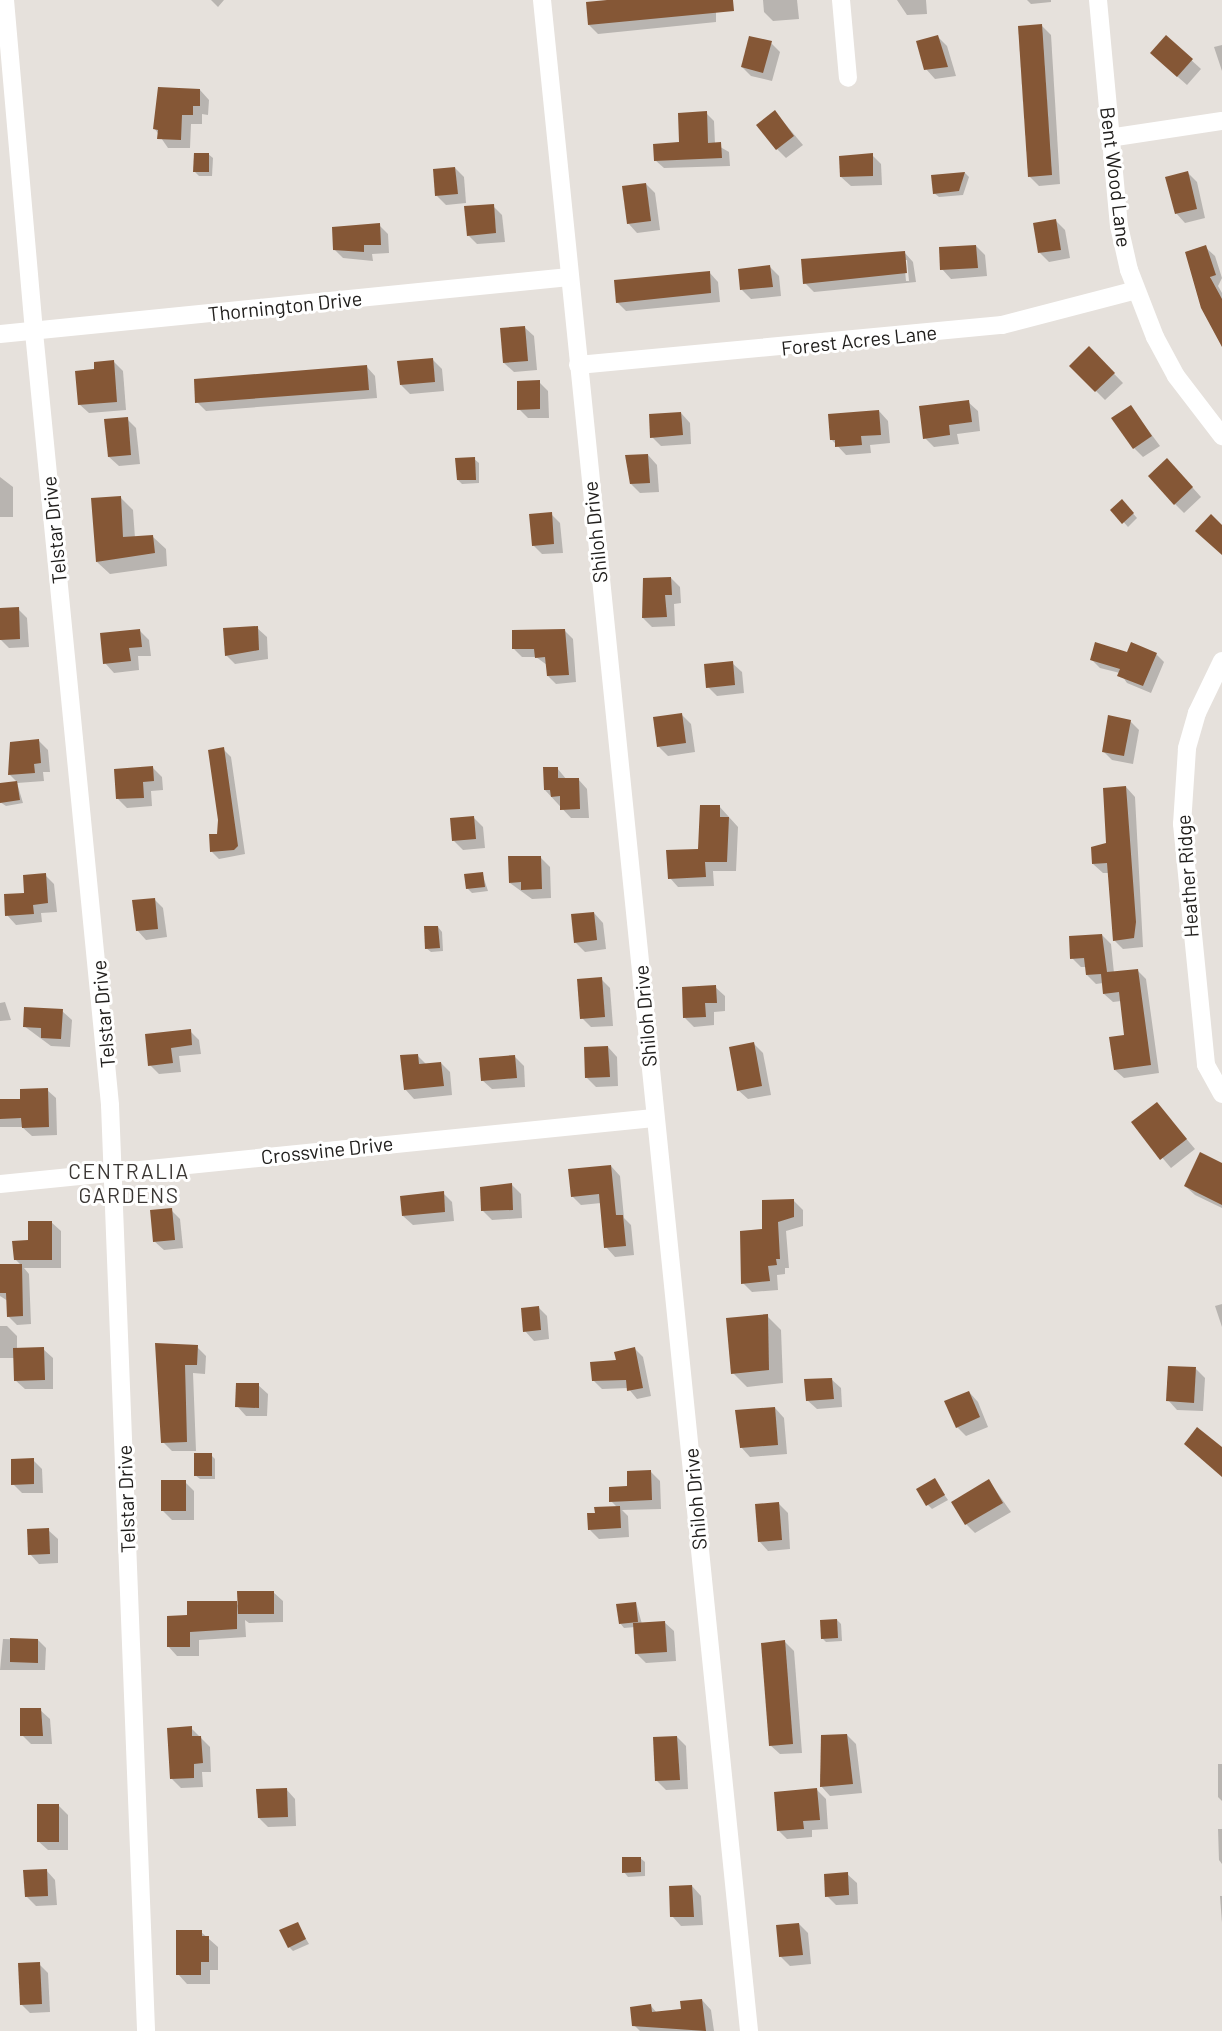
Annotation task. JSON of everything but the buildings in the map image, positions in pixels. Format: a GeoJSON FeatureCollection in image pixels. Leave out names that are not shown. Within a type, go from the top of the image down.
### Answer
{"type":"FeatureCollection","features":[{"type":"Feature","properties":{"kind":"street","name":"Telstar Drive"},"geometry":{"type":"LineString","coordinates":[[5,0],[34,332],[99,968],[113,1172],[146,2031]]}},
{"type":"Feature","properties":{"kind":"street","name":"Shiloh Drive"},"geometry":{"type":"LineString","coordinates":[[542,0],[654,1118],[682,1356],[749,2031]]}},
{"type":"Feature","properties":{"kind":"street"},"geometry":{"type":"LineString","coordinates":[[841,0],[848,78]]}},
{"type":"Feature","properties":{"kind":"street","name":"Bent Wood Lane"},"geometry":{"type":"LineString","coordinates":[[1098,0],[1109,138],[1119,226],[1136,290],[1176,376],[1222,436]]}},
{"type":"Feature","properties":{"kind":"street"},"geometry":{"type":"LineString","coordinates":[[1109,138],[1222,121]]}},
{"type":"Feature","properties":{"kind":"street","name":"Thornington Drive"},"geometry":{"type":"LineString","coordinates":[[0,334],[569,277]]}},
{"type":"Feature","properties":{"kind":"street","name":"Forest Acres Lane"},"geometry":{"type":"LineString","coordinates":[[578,364],[1002,325],[1136,290]]}},
{"type":"Feature","properties":{"kind":"street","name":"Heather Ridge"},"geometry":{"type":"LineString","coordinates":[[1222,662],[1197,713],[1187,749],[1182,825],[1206,1065],[1222,1094]]}},
{"type":"Feature","properties":{"kind":"street","name":"Crossvine Drive"},"geometry":{"type":"LineString","coordinates":[[0,1184],[654,1118]]}},
{"type":"Feature","properties":{"kind":"district","name":"CENTRALIA GARDENS"},"geometry":{"type":"Point","coordinates":[129,1183]}}]}
